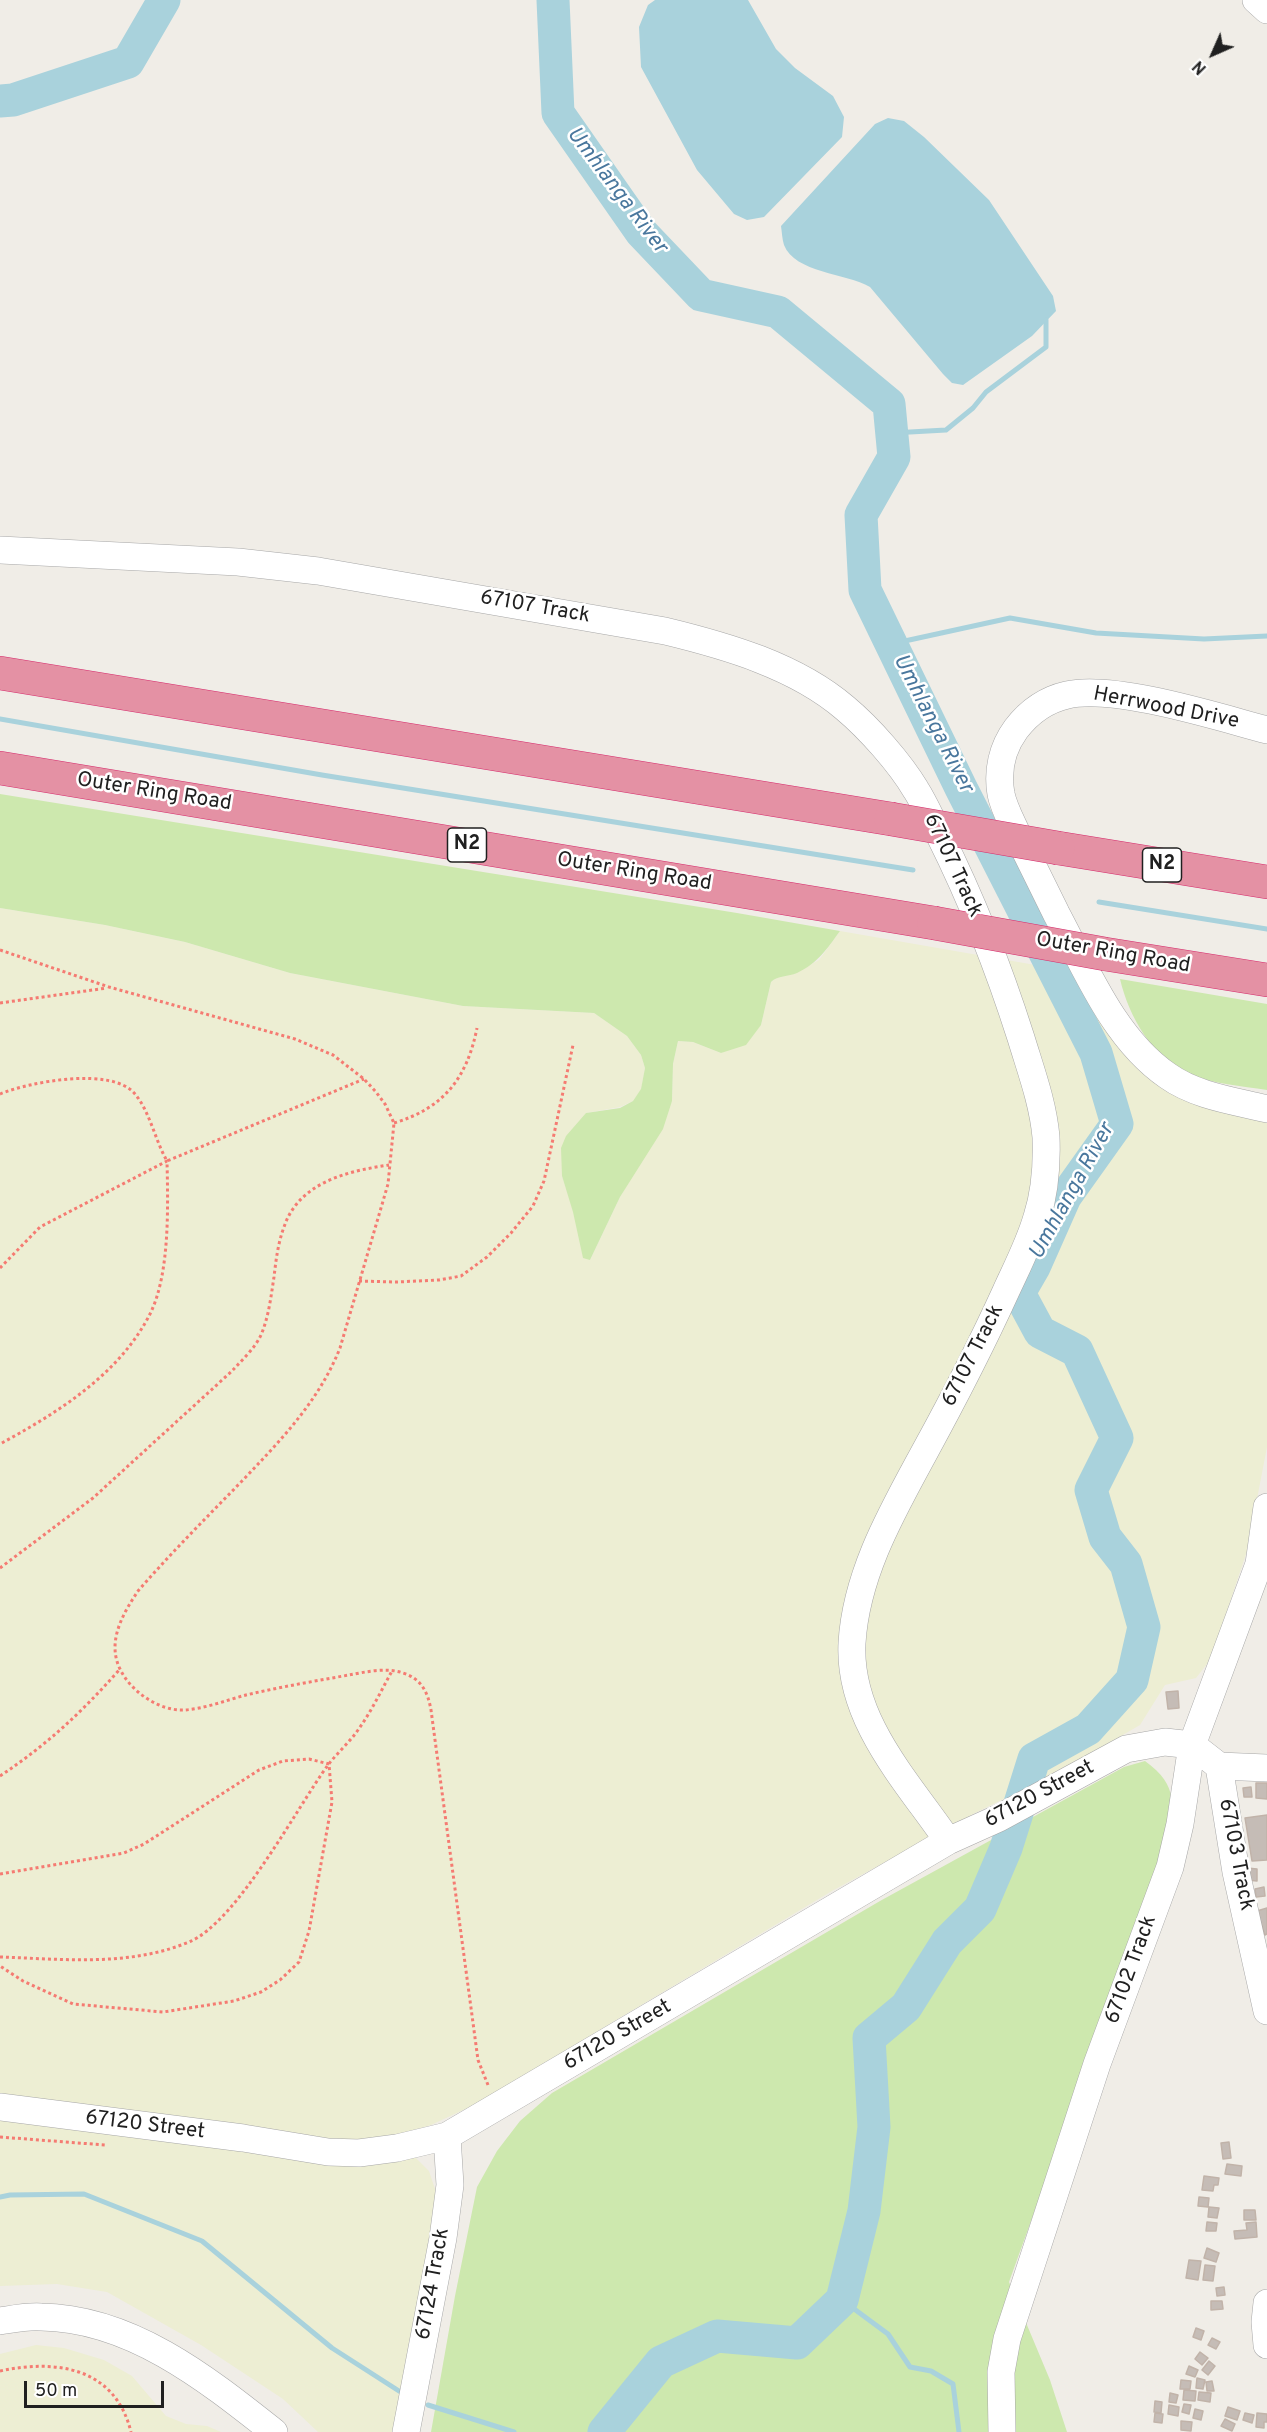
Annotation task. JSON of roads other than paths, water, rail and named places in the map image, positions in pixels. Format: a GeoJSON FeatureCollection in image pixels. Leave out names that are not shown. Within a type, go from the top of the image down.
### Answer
{"type":"FeatureCollection","features":[{"type":"Feature","properties":{"kind":"highway","name":"N2"},"geometry":{"type":"LineString","coordinates":[[0,673],[1267,882]]}},
{"type":"Feature","properties":{"kind":"highway","name":"Outer Ring Road"},"geometry":{"type":"LineString","coordinates":[[0,768],[934,923],[1095,961],[1267,980]]}},
{"type":"Feature","properties":{"kind":"street"},"geometry":{"type":"LineString","coordinates":[[1256,0],[1267,10]]}},
{"type":"Feature","properties":{"kind":"street","name":"67107 Track"},"geometry":{"type":"LineString","coordinates":[[0,550],[238,562],[318,571],[642,627],[703,640],[747,654],[769,664],[819,690],[845,707],[888,753],[916,789],[959,874],[1007,996],[1038,1091],[1046,1136],[1046,1177],[1038,1216],[980,1349],[890,1518],[863,1584],[855,1615],[852,1660],[863,1712],[892,1761],[948,1841]]}},
{"type":"Feature","properties":{"kind":"street","name":"Herrwood Drive"},"geometry":{"type":"LineString","coordinates":[[1095,961],[1005,808],[1001,794],[1000,766],[1006,745],[1018,726],[1035,709],[1050,700],[1091,692],[1165,704],[1267,730]]}},
{"type":"Feature","properties":{"kind":"street"},"geometry":{"type":"LineString","coordinates":[[1095,961],[1115,1018],[1135,1046],[1169,1077],[1192,1089],[1267,1109]]}},
{"type":"Feature","properties":{"kind":"street","name":"67102 Track"},"geometry":{"type":"LineString","coordinates":[[1002,2432],[1001,2372],[1007,2339],[1097,2064],[1170,1867],[1180,1824],[1192,1745],[1263,1563],[1267,1507]]}},
{"type":"Feature","properties":{"kind":"street","name":"67120 Street"},"geometry":{"type":"LineString","coordinates":[[0,2107],[243,2138],[328,2152],[359,2153],[447,2136],[948,1841],[999,1818],[1126,1749],[1164,1742],[1192,1745]]}},
{"type":"Feature","properties":{"kind":"street"},"geometry":{"type":"LineString","coordinates":[[1192,1745],[1219,1766],[1267,1768]]}},
{"type":"Feature","properties":{"kind":"street","name":"67103 Track"},"geometry":{"type":"LineString","coordinates":[[1219,1766],[1236,1872],[1267,2011]]}},
{"type":"Feature","properties":{"kind":"street","name":"67124 Track"},"geometry":{"type":"LineString","coordinates":[[406,2432],[439,2261],[450,2185],[447,2136]]}},
{"type":"Feature","properties":{"kind":"street"},"geometry":{"type":"LineString","coordinates":[[1267,2303],[1265,2322],[1267,2345]]}},
{"type":"Feature","properties":{"kind":"street"},"geometry":{"type":"LineString","coordinates":[[0,2320],[41,2316],[80,2321],[114,2331],[160,2352],[196,2373],[274,2432]]}},
{"type":"Feature","properties":{"kind":"water"},"geometry":{"type":"Polygon","coordinates":[[[655,0],[748,0],[776,49],[795,68],[833,96],[844,117],[842,137],[764,217],[747,220],[734,214],[697,170],[641,67],[639,27],[648,5],[655,0]]]}},
{"type":"Feature","properties":{"kind":"water"},"geometry":{"type":"Polygon","coordinates":[[[888,118],[904,121],[924,137],[989,200],[1053,296],[1056,311],[1032,336],[963,385],[952,383],[943,374],[870,287],[810,267],[790,254],[783,243],[781,226],[875,124],[888,118]]]}},
{"type":"Feature","properties":{"kind":"waterway","name":"Umhlanga River"},"geometry":{"type":"LineString","coordinates":[[0,101],[13,100],[128,62],[164,0]]}},
{"type":"Feature","properties":{"kind":"waterway","name":"Umhlanga River"},"geometry":{"type":"LineString","coordinates":[[553,0],[558,113],[641,232],[701,295],[778,312],[889,404],[894,457],[861,515],[865,590],[961,788],[1096,1053],[1117,1124],[1065,1197],[1034,1267],[1019,1293],[1040,1332],[1077,1351],[1117,1438],[1091,1490],[1105,1537],[1126,1564],[1144,1627],[1132,1680],[1088,1729],[1034,1759],[1006,1848],[980,1909],[947,1942],[906,2007],[869,2038],[874,2127],[864,2211],[842,2300],[797,2343],[717,2336],[661,2362],[604,2432]]}},
{"type":"Feature","properties":{"kind":"waterway"},"geometry":{"type":"LineString","coordinates":[[892,433],[946,430],[973,408],[986,392],[1046,347],[1046,320]]}},
{"type":"Feature","properties":{"kind":"waterway"},"geometry":{"type":"LineString","coordinates":[[891,644],[1010,618],[1096,633],[1204,639],[1267,636]]}},
{"type":"Feature","properties":{"kind":"waterway"},"geometry":{"type":"LineString","coordinates":[[0,719],[322,775],[913,870]]}},
{"type":"Feature","properties":{"kind":"waterway"},"geometry":{"type":"LineString","coordinates":[[1011,885],[1035,891]]}},
{"type":"Feature","properties":{"kind":"waterway"},"geometry":{"type":"LineString","coordinates":[[1099,902],[1267,929]]}},
{"type":"Feature","properties":{"kind":"waterway"},"geometry":{"type":"LineString","coordinates":[[0,2197],[84,2194],[202,2241],[332,2348],[399,2391],[406,2393]]}},
{"type":"Feature","properties":{"kind":"waterway"},"geometry":{"type":"LineString","coordinates":[[842,2300],[888,2334],[910,2367],[931,2371],[953,2384],[959,2432]]}},
{"type":"Feature","properties":{"kind":"waterway"},"geometry":{"type":"LineString","coordinates":[[428,2405],[514,2432]]}}]}
